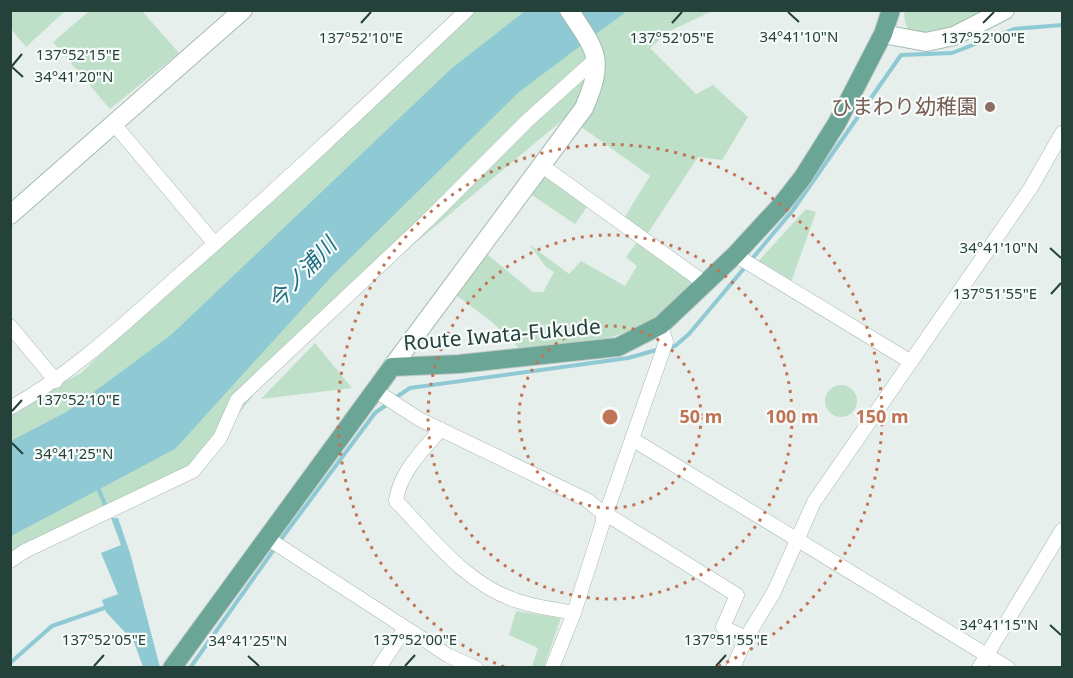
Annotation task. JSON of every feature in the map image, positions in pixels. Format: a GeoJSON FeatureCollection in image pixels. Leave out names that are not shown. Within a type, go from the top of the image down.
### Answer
{"type":"FeatureCollection","features":[{"type":"Feature","properties":{"kind":"main road","name":"Route Iwata-Fukude"},"geometry":{"type":"LineString","coordinates":[[176,666],[392,367],[449,365],[618,347],[661,325],[706,284],[782,204],[803,177],[837,123],[883,34],[891,10]]}},
{"type":"Feature","properties":{"kind":"street"},"geometry":{"type":"LineString","coordinates":[[10,215],[243,10]]}},
{"type":"Feature","properties":{"kind":"street"},"geometry":{"type":"LineString","coordinates":[[10,408],[56,381],[215,244],[467,10]]}},
{"type":"Feature","properties":{"kind":"street"},"geometry":{"type":"LineString","coordinates":[[392,367],[584,108],[596,80],[594,52],[569,10]]}},
{"type":"Feature","properties":{"kind":"street"},"geometry":{"type":"LineString","coordinates":[[883,34],[926,42],[954,36],[1005,10]]}},
{"type":"Feature","properties":{"kind":"street"},"geometry":{"type":"LineString","coordinates":[[10,561],[25,551],[193,471],[220,438],[237,400],[427,221],[594,52]]}},
{"type":"Feature","properties":{"kind":"street"},"geometry":{"type":"LineString","coordinates":[[114,124],[215,244]]}},
{"type":"Feature","properties":{"kind":"street"},"geometry":{"type":"LineString","coordinates":[[733,667],[746,638],[774,592],[814,502],[1030,189],[1062,133]]}},
{"type":"Feature","properties":{"kind":"street"},"geometry":{"type":"LineString","coordinates":[[541,165],[706,284]]}},
{"type":"Feature","properties":{"kind":"street"},"geometry":{"type":"LineString","coordinates":[[735,255],[910,362]]}},
{"type":"Feature","properties":{"kind":"street"},"geometry":{"type":"LineString","coordinates":[[552,668],[574,613],[604,518],[666,342],[661,325]]}},
{"type":"Feature","properties":{"kind":"street"},"geometry":{"type":"LineString","coordinates":[[10,326],[56,381]]}},
{"type":"Feature","properties":{"kind":"street"},"geometry":{"type":"LineString","coordinates":[[376,391],[419,419],[587,500],[603,513],[604,518],[737,595],[723,627],[746,638]]}},
{"type":"Feature","properties":{"kind":"street"},"geometry":{"type":"LineString","coordinates":[[441,429],[417,457],[401,481],[396,501],[461,568],[481,585],[516,601],[574,613]]}},
{"type":"Feature","properties":{"kind":"street"},"geometry":{"type":"LineString","coordinates":[[632,439],[1008,668]]}},
{"type":"Feature","properties":{"kind":"street"},"geometry":{"type":"LineString","coordinates":[[979,668],[1062,530]]}},
{"type":"Feature","properties":{"kind":"street"},"geometry":{"type":"LineString","coordinates":[[267,538],[449,656],[476,668]]}},
{"type":"Feature","properties":{"kind":"street"},"geometry":{"type":"LineString","coordinates":[[379,668],[405,628]]}},
{"type":"Feature","properties":{"kind":"green space"},"geometry":{"type":"Polygon","coordinates":[[[10,11],[65,11],[26,47],[11,29],[10,11]]]}},
{"type":"Feature","properties":{"kind":"green space"},"geometry":{"type":"Polygon","coordinates":[[[89,11],[142,11],[179,53],[110,109],[53,42],[89,11]]]}},
{"type":"Feature","properties":{"kind":"green space"},"geometry":{"type":"Polygon","coordinates":[[[469,11],[712,11],[670,31],[650,48],[696,94],[713,85],[748,117],[722,160],[698,157],[646,236],[621,223],[650,176],[580,126],[594,94],[295,343],[193,471],[11,565],[11,409],[81,373],[206,252],[469,11]]]}},
{"type":"Feature","properties":{"kind":"green space"},"geometry":{"type":"Polygon","coordinates":[[[904,11],[1014,11],[912,39],[905,22],[904,11]]]}},
{"type":"Feature","properties":{"kind":"green space"},"geometry":{"type":"Polygon","coordinates":[[[544,166],[591,201],[575,224],[523,189],[544,166]]]}},
{"type":"Feature","properties":{"kind":"green space"},"geometry":{"type":"Polygon","coordinates":[[[806,209],[816,212],[789,288],[754,266],[806,209]]]}},
{"type":"Feature","properties":{"kind":"green space"},"geometry":{"type":"Polygon","coordinates":[[[641,237],[694,281],[675,301],[656,316],[616,335],[595,341],[523,352],[491,321],[453,293],[488,255],[533,292],[543,292],[554,272],[546,267],[529,244],[569,274],[581,261],[625,286],[637,266],[626,257],[641,237]]]}},
{"type":"Feature","properties":{"kind":"green space"},"geometry":{"type":"Polygon","coordinates":[[[315,343],[352,388],[261,399],[315,343]]]}},
{"type":"Feature","properties":{"kind":"green space"},"geometry":{"type":"Polygon","coordinates":[[[841,385],[852,390],[857,401],[852,412],[841,417],[830,412],[825,401],[830,390],[841,385]]]}},
{"type":"Feature","properties":{"kind":"green space"},"geometry":{"type":"Polygon","coordinates":[[[516,611],[561,618],[544,667],[532,667],[538,648],[509,635],[516,611]]]}},
{"type":"Feature","properties":{"kind":"water","name":"今ノ浦川"},"geometry":{"type":"Polygon","coordinates":[[[525,11],[627,11],[519,92],[333,275],[175,449],[11,536],[11,441],[68,411],[171,335],[451,69],[525,11]]]}},
{"type":"Feature","properties":{"kind":"water"},"geometry":{"type":"Polygon","coordinates":[[[111,518],[118,518],[130,553],[160,667],[143,667],[134,642],[106,612],[102,600],[118,594],[101,553],[121,545],[111,518]]]}},
{"type":"Feature","properties":{"kind":"waterway"},"geometry":{"type":"LineString","coordinates":[[668,348],[675,346],[689,334],[793,210],[901,55],[952,53],[1014,29],[1062,25]]}},
{"type":"Feature","properties":{"kind":"waterway"},"geometry":{"type":"LineString","coordinates":[[395,398],[410,388],[628,358],[660,349]]}},
{"type":"Feature","properties":{"kind":"waterway"},"geometry":{"type":"LineString","coordinates":[[279,542],[375,413],[389,403]]}},
{"type":"Feature","properties":{"kind":"waterway"},"geometry":{"type":"LineString","coordinates":[[97,486],[107,509]]}},
{"type":"Feature","properties":{"kind":"waterway"},"geometry":{"type":"LineString","coordinates":[[190,668],[275,548]]}},
{"type":"Feature","properties":{"kind":"waterway"},"geometry":{"type":"LineString","coordinates":[[10,663],[52,626],[107,607]]}},
{"type":"Feature","properties":{"kind":"place","name":"ひまわり幼稚園"},"geometry":{"type":"Point","coordinates":[990,107]}}]}
